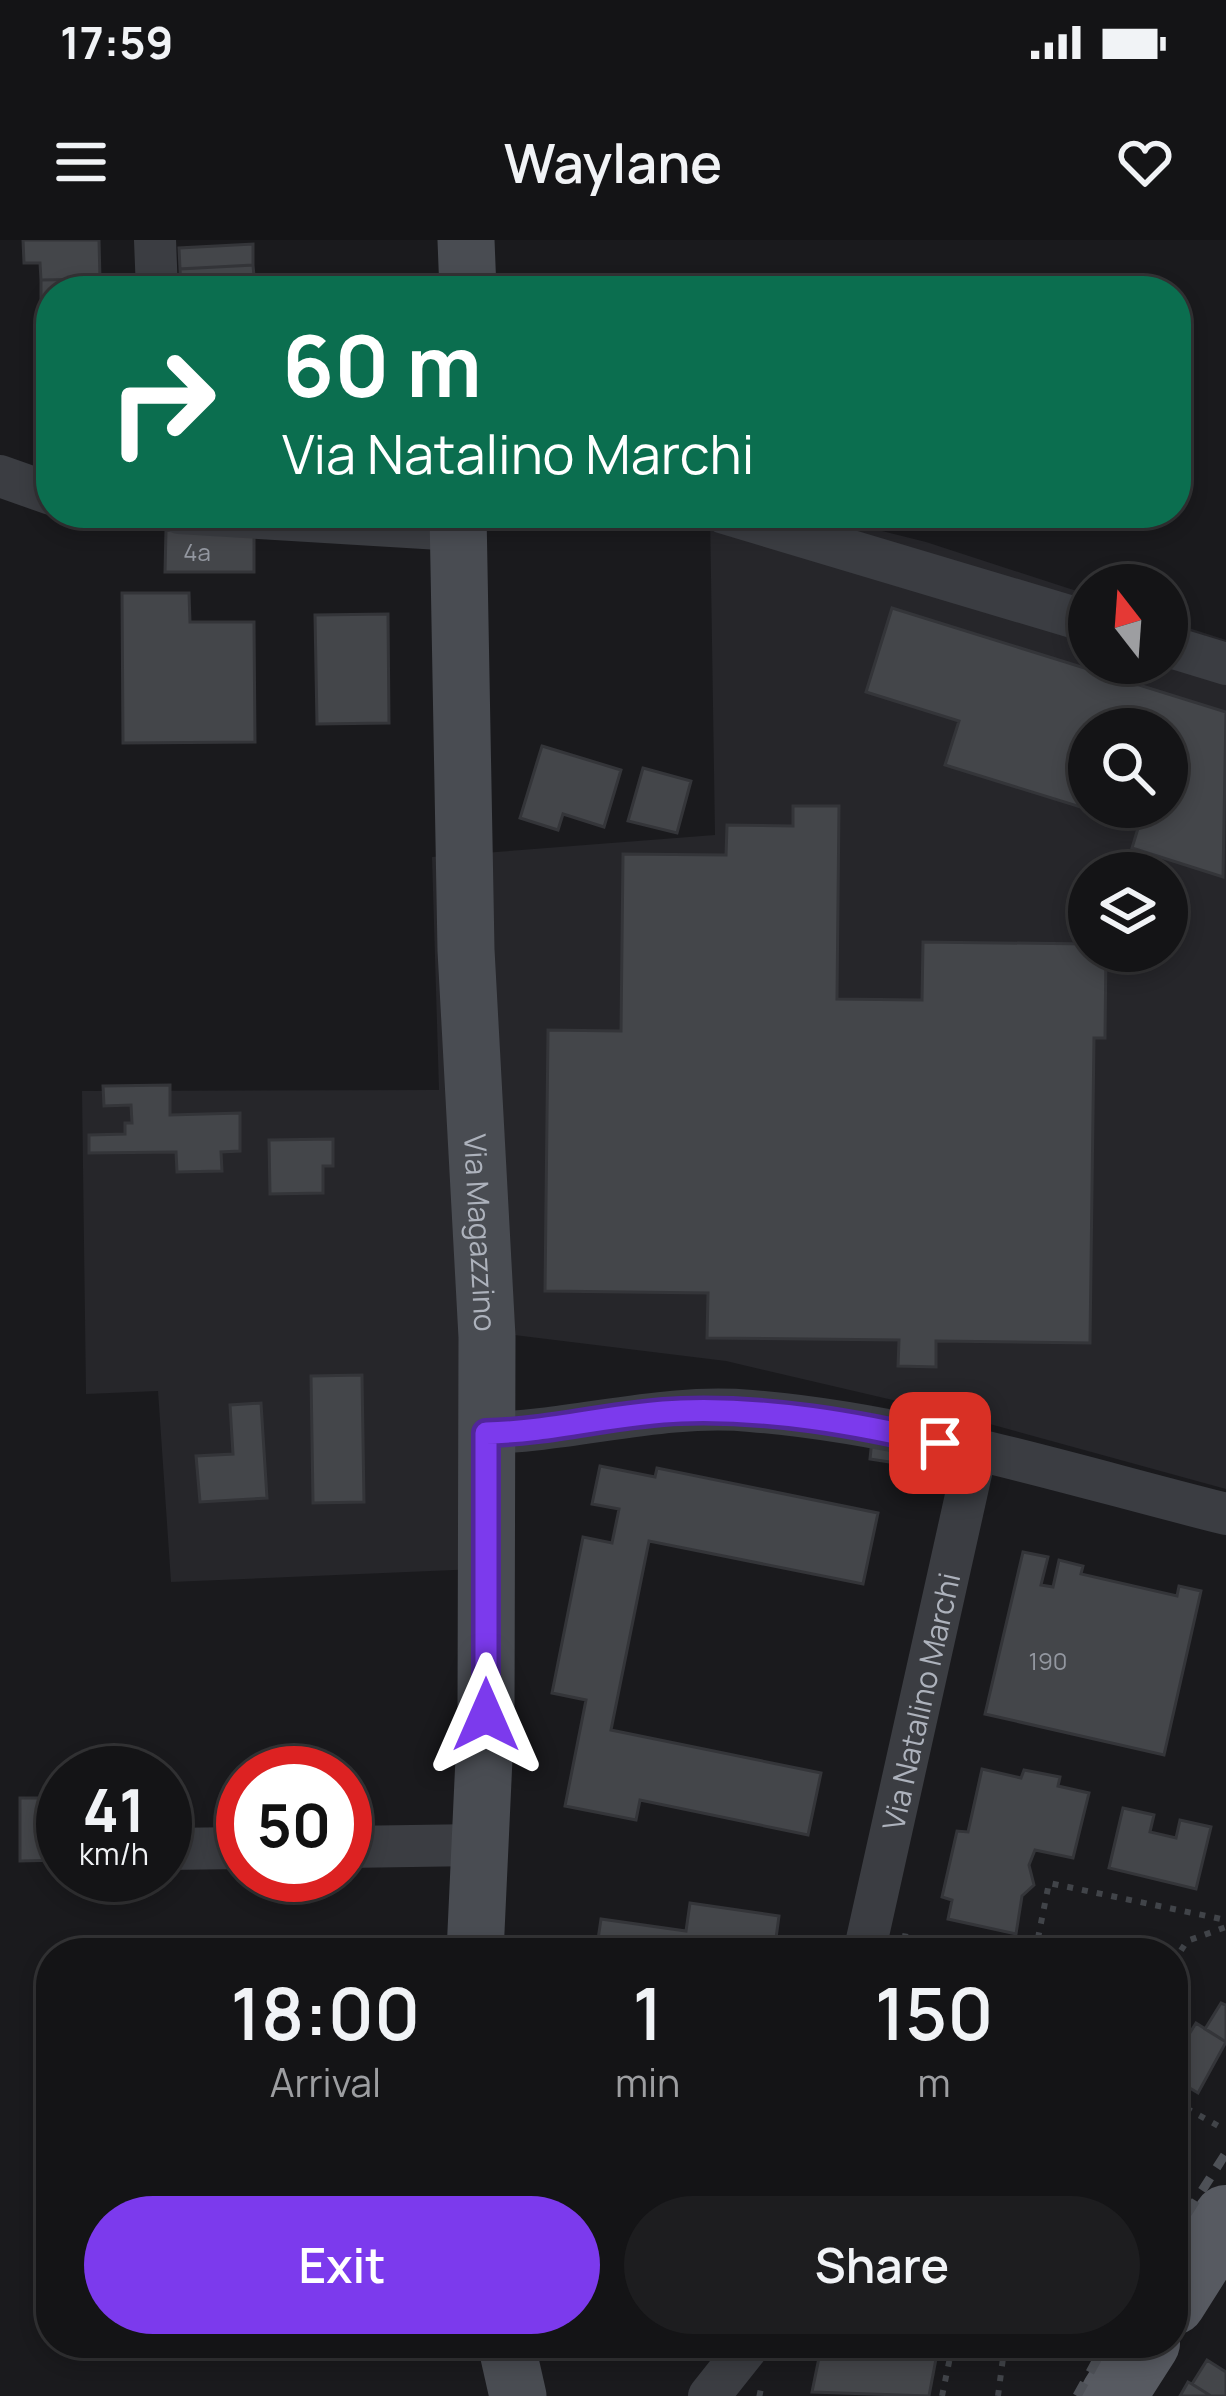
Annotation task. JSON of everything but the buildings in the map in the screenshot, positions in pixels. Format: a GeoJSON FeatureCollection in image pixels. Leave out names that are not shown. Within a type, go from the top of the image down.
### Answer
{"type":"FeatureCollection","features":[{"type":"Feature","properties":{"kind":"main road"},"geometry":{"type":"LineString","coordinates":[[466,240],[467,276]]}},
{"type":"Feature","properties":{"kind":"main road","name":"Via Magazzino"},"geometry":{"type":"LineString","coordinates":[[457,528],[466,950],[487,1337],[486,1715],[475,1938]]}},
{"type":"Feature","properties":{"kind":"main road"},"geometry":{"type":"LineString","coordinates":[[1188,2278],[1226,2218]]}},
{"type":"Feature","properties":{"kind":"main road"},"geometry":{"type":"LineString","coordinates":[[509,2358],[518,2396]]}},
{"type":"Feature","properties":{"kind":"main road"},"geometry":{"type":"LineString","coordinates":[[1113,2396],[1137,2358]]}},
{"type":"Feature","properties":{"kind":"street"},"geometry":{"type":"LineString","coordinates":[[155,240],[156,276]]}},
{"type":"Feature","properties":{"kind":"street"},"geometry":{"type":"LineString","coordinates":[[0,476],[36,489]]}},
{"type":"Feature","properties":{"kind":"street"},"geometry":{"type":"LineString","coordinates":[[774,528],[1068,616]]}},
{"type":"Feature","properties":{"kind":"street"},"geometry":{"type":"LineString","coordinates":[[1188,652],[1226,664]]}},
{"type":"Feature","properties":{"kind":"street"},"geometry":{"type":"LineString","coordinates":[[486,1433],[533,1432],[676,1411],[748,1410],[869,1426],[1226,1514]]}},
{"type":"Feature","properties":{"kind":"street","name":"Via Natalino Marchi"},"geometry":{"type":"LineString","coordinates":[[867,1938],[976,1451]]}},
{"type":"Feature","properties":{"kind":"street"},"geometry":{"type":"LineString","coordinates":[[372,1846],[478,1844]]}},
{"type":"Feature","properties":{"kind":"street"},"geometry":{"type":"LineString","coordinates":[[530,2358],[540,2396]]}},
{"type":"Feature","properties":{"kind":"street"},"geometry":{"type":"LineString","coordinates":[[710,2396],[739,2358]]}},
{"type":"Feature","properties":{"kind":"path"},"geometry":{"type":"LineString","coordinates":[[1038,1938],[1049,1882],[1226,1924]]}},
{"type":"Feature","properties":{"kind":"path"},"geometry":{"type":"LineString","coordinates":[[1188,1941],[1226,1924]]}},
{"type":"Feature","properties":{"kind":"path"},"geometry":{"type":"LineString","coordinates":[[1188,2110],[1224,2129]]}},
{"type":"Feature","properties":{"kind":"path"},"geometry":{"type":"LineString","coordinates":[[942,2396],[950,2358]]}},
{"type":"Feature","properties":{"kind":"path"},"geometry":{"type":"LineString","coordinates":[[998,2396],[1003,2358]]}},
{"type":"Feature","properties":{"kind":"shaded area"},"geometry":{"type":"Polygon","coordinates":[[[710,528],[870,528],[1068,588],[1068,684],[1188,684],[1188,628],[1226,640],[1226,1489],[957,1415],[726,1361],[482,1331],[478,1569],[171,1582],[158,1391],[86,1394],[82,1091],[439,1090],[432,857],[715,835],[710,528]]]}},
{"type":"Feature","properties":{"kind":"railway"},"geometry":{"type":"LineString","coordinates":[[1188,2213],[1226,2153]]}},
{"type":"Feature","properties":{"kind":"railway"},"geometry":{"type":"LineString","coordinates":[[1077,2396],[1098,2358]]}},
{"type":"Feature","properties":{"kind":"route"},"geometry":{"type":"LineString","coordinates":[[486,1715],[486,1433],[533,1432],[676,1411],[748,1410],[869,1426],[940,1443]]}}]}
